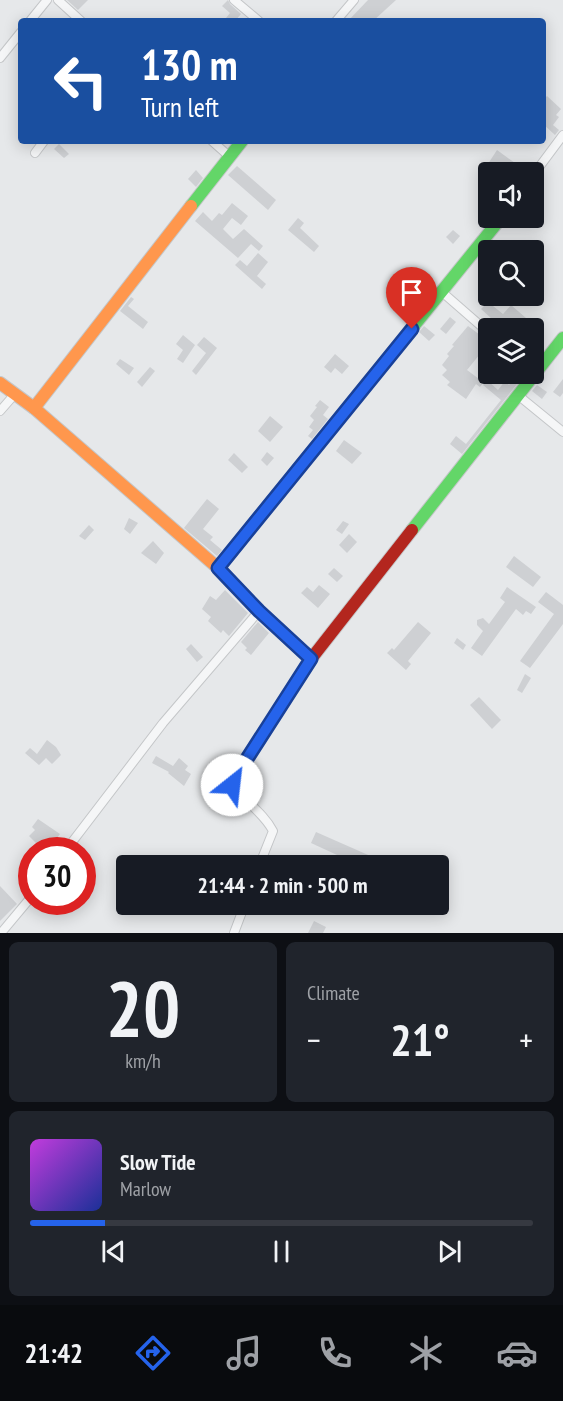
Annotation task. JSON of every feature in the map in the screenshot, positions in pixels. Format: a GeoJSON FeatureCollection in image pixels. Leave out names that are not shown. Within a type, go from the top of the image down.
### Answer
{"type":"FeatureCollection","features":[{"type":"Feature","properties":{"kind":"street"},"geometry":{"type":"LineString","coordinates":[[32,18],[47,0]]}},
{"type":"Feature","properties":{"kind":"street"},"geometry":{"type":"LineString","coordinates":[[58,0],[78,18]]}},
{"type":"Feature","properties":{"kind":"street"},"geometry":{"type":"LineString","coordinates":[[234,0],[255,18]]}},
{"type":"Feature","properties":{"kind":"street"},"geometry":{"type":"LineString","coordinates":[[339,18],[354,0]]}},
{"type":"Feature","properties":{"kind":"street"},"geometry":{"type":"LineString","coordinates":[[0,58],[18,36]]}},
{"type":"Feature","properties":{"kind":"street"},"geometry":{"type":"LineString","coordinates":[[543,162],[563,135]]}},
{"type":"Feature","properties":{"kind":"street"},"geometry":{"type":"LineString","coordinates":[[35,153],[42,144]]}},
{"type":"Feature","properties":{"kind":"street"},"geometry":{"type":"LineString","coordinates":[[215,144],[230,157]]}},
{"type":"Feature","properties":{"kind":"street"},"geometry":{"type":"LineString","coordinates":[[34,408],[240,144]]}},
{"type":"Feature","properties":{"kind":"street"},"geometry":{"type":"LineString","coordinates":[[218,568],[493,228]]}},
{"type":"Feature","properties":{"kind":"street"},"geometry":{"type":"LineString","coordinates":[[442,292],[478,323]]}},
{"type":"Feature","properties":{"kind":"street"},"geometry":{"type":"LineString","coordinates":[[544,361],[563,339]]}},
{"type":"Feature","properties":{"kind":"street"},"geometry":{"type":"LineString","coordinates":[[0,383],[34,408],[218,568],[259,611],[311,659]]}},
{"type":"Feature","properties":{"kind":"street"},"geometry":{"type":"LineString","coordinates":[[264,855],[273,831],[266,818],[241,797],[232,785],[234,779],[311,659],[527,384]]}},
{"type":"Feature","properties":{"kind":"street"},"geometry":{"type":"LineString","coordinates":[[0,411],[14,395]]}},
{"type":"Feature","properties":{"kind":"street"},"geometry":{"type":"LineString","coordinates":[[519,396],[563,432]]}},
{"type":"Feature","properties":{"kind":"street"},"geometry":{"type":"LineString","coordinates":[[76,837],[163,723],[259,611]]}},
{"type":"Feature","properties":{"kind":"street"},"geometry":{"type":"LineString","coordinates":[[2,933],[18,913]]}},
{"type":"Feature","properties":{"kind":"street"},"geometry":{"type":"LineString","coordinates":[[234,933],[241,915]]}},
{"type":"Feature","properties":{"kind":"building"},"geometry":{"type":"Polygon","coordinates":[[[67,0],[88,0],[78,10],[67,0]]]}},
{"type":"Feature","properties":{"kind":"building"},"geometry":{"type":"Polygon","coordinates":[[[228,0],[241,14],[238,18],[226,18],[230,13],[222,6],[228,0]]]}},
{"type":"Feature","properties":{"kind":"building"},"geometry":{"type":"Polygon","coordinates":[[[368,0],[396,0],[376,18],[351,18],[368,0]]]}},
{"type":"Feature","properties":{"kind":"building"},"geometry":{"type":"Polygon","coordinates":[[[546,97],[561,109],[553,125],[559,130],[555,135],[546,127],[546,97]]]}},
{"type":"Feature","properties":{"kind":"building"},"geometry":{"type":"Polygon","coordinates":[[[59,144],[69,154],[64,158],[54,149],[59,144]]]}},
{"type":"Feature","properties":{"kind":"building"},"geometry":{"type":"Polygon","coordinates":[[[497,150],[514,162],[489,162],[497,150]]]}},
{"type":"Feature","properties":{"kind":"building"},"geometry":{"type":"Polygon","coordinates":[[[237,166],[276,200],[268,210],[228,175],[237,166]]]}},
{"type":"Feature","properties":{"kind":"building"},"geometry":{"type":"Polygon","coordinates":[[[196,170],[203,178],[196,187],[188,179],[196,170]]]}},
{"type":"Feature","properties":{"kind":"building"},"geometry":{"type":"Polygon","coordinates":[[[232,203],[248,216],[241,225],[232,218],[223,229],[233,239],[244,229],[263,246],[259,251],[251,244],[238,258],[195,221],[203,212],[212,221],[219,213],[222,215],[232,203]]]}},
{"type":"Feature","properties":{"kind":"building"},"geometry":{"type":"Polygon","coordinates":[[[298,218],[304,223],[300,228],[319,246],[314,252],[288,230],[298,218]]]}},
{"type":"Feature","properties":{"kind":"building"},"geometry":{"type":"Polygon","coordinates":[[[453,230],[460,236],[453,244],[446,237],[453,230]]]}},
{"type":"Feature","properties":{"kind":"building"},"geometry":{"type":"Polygon","coordinates":[[[258,253],[268,262],[257,276],[266,284],[262,289],[235,265],[240,260],[247,266],[258,253]]]}},
{"type":"Feature","properties":{"kind":"building"},"geometry":{"type":"Polygon","coordinates":[[[418,280],[431,292],[421,303],[414,297],[418,293],[412,286],[418,280]]]}},
{"type":"Feature","properties":{"kind":"building"},"geometry":{"type":"Polygon","coordinates":[[[131,297],[134,299],[128,306],[148,322],[143,329],[120,311],[131,297]]]}},
{"type":"Feature","properties":{"kind":"building"},"geometry":{"type":"Polygon","coordinates":[[[484,306],[493,306],[503,314],[512,306],[526,318],[491,318],[481,309],[484,306]]]}},
{"type":"Feature","properties":{"kind":"building"},"geometry":{"type":"Polygon","coordinates":[[[450,317],[456,322],[446,334],[440,329],[450,317]]]}},
{"type":"Feature","properties":{"kind":"building"},"geometry":{"type":"Polygon","coordinates":[[[424,326],[435,335],[429,341],[419,332],[424,326]]]}},
{"type":"Feature","properties":{"kind":"building"},"geometry":{"type":"Polygon","coordinates":[[[468,326],[478,334],[478,356],[467,370],[478,378],[478,384],[482,384],[480,387],[476,384],[466,399],[447,385],[450,382],[442,375],[447,370],[442,365],[454,346],[452,345],[468,326]]]}},
{"type":"Feature","properties":{"kind":"building"},"geometry":{"type":"Polygon","coordinates":[[[183,335],[195,345],[183,363],[177,359],[183,350],[176,344],[183,335]]]}},
{"type":"Feature","properties":{"kind":"building"},"geometry":{"type":"Polygon","coordinates":[[[204,337],[217,348],[196,375],[192,371],[206,353],[197,345],[204,337]]]}},
{"type":"Feature","properties":{"kind":"building"},"geometry":{"type":"Polygon","coordinates":[[[335,354],[349,366],[342,374],[335,368],[331,373],[324,367],[335,354]]]}},
{"type":"Feature","properties":{"kind":"building"},"geometry":{"type":"Polygon","coordinates":[[[120,359],[134,368],[129,375],[116,364],[120,359]]]}},
{"type":"Feature","properties":{"kind":"building"},"geometry":{"type":"Polygon","coordinates":[[[150,367],[155,371],[142,387],[137,382],[150,367]]]}},
{"type":"Feature","properties":{"kind":"building"},"geometry":{"type":"Polygon","coordinates":[[[563,379],[563,393],[560,397],[553,392],[563,379]]]}},
{"type":"Feature","properties":{"kind":"building"},"geometry":{"type":"Polygon","coordinates":[[[491,384],[498,390],[503,384],[517,384],[462,454],[450,444],[456,436],[466,444],[501,400],[483,385],[491,384]]]}},
{"type":"Feature","properties":{"kind":"building"},"geometry":{"type":"Polygon","coordinates":[[[537,385],[547,392],[542,399],[532,391],[537,385]]]}},
{"type":"Feature","properties":{"kind":"building"},"geometry":{"type":"Polygon","coordinates":[[[320,400],[329,407],[323,415],[328,419],[312,439],[308,436],[313,430],[309,427],[314,420],[310,416],[320,400]]]}},
{"type":"Feature","properties":{"kind":"building"},"geometry":{"type":"Polygon","coordinates":[[[270,416],[283,427],[270,442],[258,431],[270,416]]]}},
{"type":"Feature","properties":{"kind":"building"},"geometry":{"type":"Polygon","coordinates":[[[344,440],[362,453],[352,464],[336,451],[344,440]]]}},
{"type":"Feature","properties":{"kind":"building"},"geometry":{"type":"Polygon","coordinates":[[[267,452],[274,458],[267,466],[261,460],[267,452]]]}},
{"type":"Feature","properties":{"kind":"building"},"geometry":{"type":"Polygon","coordinates":[[[234,453],[248,467],[242,473],[228,460],[234,453]]]}},
{"type":"Feature","properties":{"kind":"building"},"geometry":{"type":"Polygon","coordinates":[[[207,499],[219,509],[203,529],[213,537],[210,540],[222,550],[217,556],[184,528],[207,499]]]}},
{"type":"Feature","properties":{"kind":"building"},"geometry":{"type":"Polygon","coordinates":[[[129,518],[138,523],[130,534],[124,529],[129,518]]]}},
{"type":"Feature","properties":{"kind":"building"},"geometry":{"type":"Polygon","coordinates":[[[343,521],[349,524],[342,534],[336,530],[343,521]]]}},
{"type":"Feature","properties":{"kind":"building"},"geometry":{"type":"Polygon","coordinates":[[[89,525],[94,530],[85,540],[79,536],[89,525]]]}},
{"type":"Feature","properties":{"kind":"building"},"geometry":{"type":"Polygon","coordinates":[[[349,534],[357,542],[347,553],[339,545],[349,534]]]}},
{"type":"Feature","properties":{"kind":"building"},"geometry":{"type":"Polygon","coordinates":[[[153,541],[164,553],[156,564],[141,553],[153,541]]]}},
{"type":"Feature","properties":{"kind":"building"},"geometry":{"type":"Polygon","coordinates":[[[514,556],[541,577],[533,587],[506,567],[514,556]]]}},
{"type":"Feature","properties":{"kind":"building"},"geometry":{"type":"Polygon","coordinates":[[[334,568],[343,576],[337,582],[328,574],[334,568]]]}},
{"type":"Feature","properties":{"kind":"building"},"geometry":{"type":"Polygon","coordinates":[[[319,585],[330,594],[318,608],[301,593],[307,587],[313,592],[319,585]]]}},
{"type":"Feature","properties":{"kind":"building"},"geometry":{"type":"Polygon","coordinates":[[[507,587],[536,607],[531,614],[526,611],[523,615],[516,609],[482,656],[471,648],[483,631],[477,625],[477,620],[483,618],[489,624],[505,602],[500,598],[507,587]]]}},
{"type":"Feature","properties":{"kind":"building"},"geometry":{"type":"Polygon","coordinates":[[[225,590],[248,613],[229,636],[223,630],[221,633],[208,621],[211,617],[202,609],[210,596],[216,600],[225,590]]]}},
{"type":"Feature","properties":{"kind":"building"},"geometry":{"type":"Polygon","coordinates":[[[546,592],[563,605],[563,624],[530,668],[520,661],[554,614],[538,602],[546,592]]]}},
{"type":"Feature","properties":{"kind":"building"},"geometry":{"type":"Polygon","coordinates":[[[258,622],[269,633],[251,655],[241,642],[258,622]]]}},
{"type":"Feature","properties":{"kind":"building"},"geometry":{"type":"Polygon","coordinates":[[[418,622],[431,633],[408,661],[411,664],[406,670],[387,653],[392,648],[394,650],[418,622]]]}},
{"type":"Feature","properties":{"kind":"building"},"geometry":{"type":"Polygon","coordinates":[[[457,638],[466,645],[463,650],[454,643],[457,638]]]}},
{"type":"Feature","properties":{"kind":"building"},"geometry":{"type":"Polygon","coordinates":[[[191,644],[203,657],[197,662],[186,649],[191,644]]]}},
{"type":"Feature","properties":{"kind":"building"},"geometry":{"type":"Polygon","coordinates":[[[525,674],[531,678],[522,693],[517,690],[525,674]]]}},
{"type":"Feature","properties":{"kind":"building"},"geometry":{"type":"Polygon","coordinates":[[[479,697],[501,720],[492,729],[470,705],[479,697]]]}},
{"type":"Feature","properties":{"kind":"building"},"geometry":{"type":"Polygon","coordinates":[[[47,740],[56,747],[61,755],[52,764],[46,758],[39,765],[25,753],[30,748],[37,754],[47,740]]]}},
{"type":"Feature","properties":{"kind":"building"},"geometry":{"type":"Polygon","coordinates":[[[156,756],[173,766],[179,758],[188,766],[185,770],[191,774],[184,786],[169,772],[152,763],[156,756]]]}},
{"type":"Feature","properties":{"kind":"building"},"geometry":{"type":"Polygon","coordinates":[[[38,819],[60,834],[58,837],[30,837],[35,830],[32,827],[38,819]]]}},
{"type":"Feature","properties":{"kind":"building"},"geometry":{"type":"Polygon","coordinates":[[[316,832],[368,855],[337,855],[311,843],[316,832]]]}},
{"type":"Feature","properties":{"kind":"building"},"geometry":{"type":"Polygon","coordinates":[[[0,886],[17,904],[0,921],[0,886]]]}},
{"type":"Feature","properties":{"kind":"building"},"geometry":{"type":"Polygon","coordinates":[[[314,921],[326,927],[323,933],[308,933],[314,921]]]}},
{"type":"Feature","properties":{"kind":"traffic: fast"},"geometry":{"type":"LineString","coordinates":[[191,206],[240,144]]}},
{"type":"Feature","properties":{"kind":"traffic: fast"},"geometry":{"type":"LineString","coordinates":[[218,568],[493,228]]}},
{"type":"Feature","properties":{"kind":"traffic: fast"},"geometry":{"type":"LineString","coordinates":[[412,530],[563,338]]}},
{"type":"Feature","properties":{"kind":"traffic: slow"},"geometry":{"type":"LineString","coordinates":[[34,408],[191,206]]}},
{"type":"Feature","properties":{"kind":"traffic: slow"},"geometry":{"type":"LineString","coordinates":[[0,383],[34,408],[218,568],[231,582]]}},
{"type":"Feature","properties":{"kind":"traffic: jam"},"geometry":{"type":"LineString","coordinates":[[231,582],[311,659],[412,530]]}},
{"type":"Feature","properties":{"kind":"route"},"geometry":{"type":"LineString","coordinates":[[232,785],[311,659],[259,611],[218,568],[412,329]]}}]}
